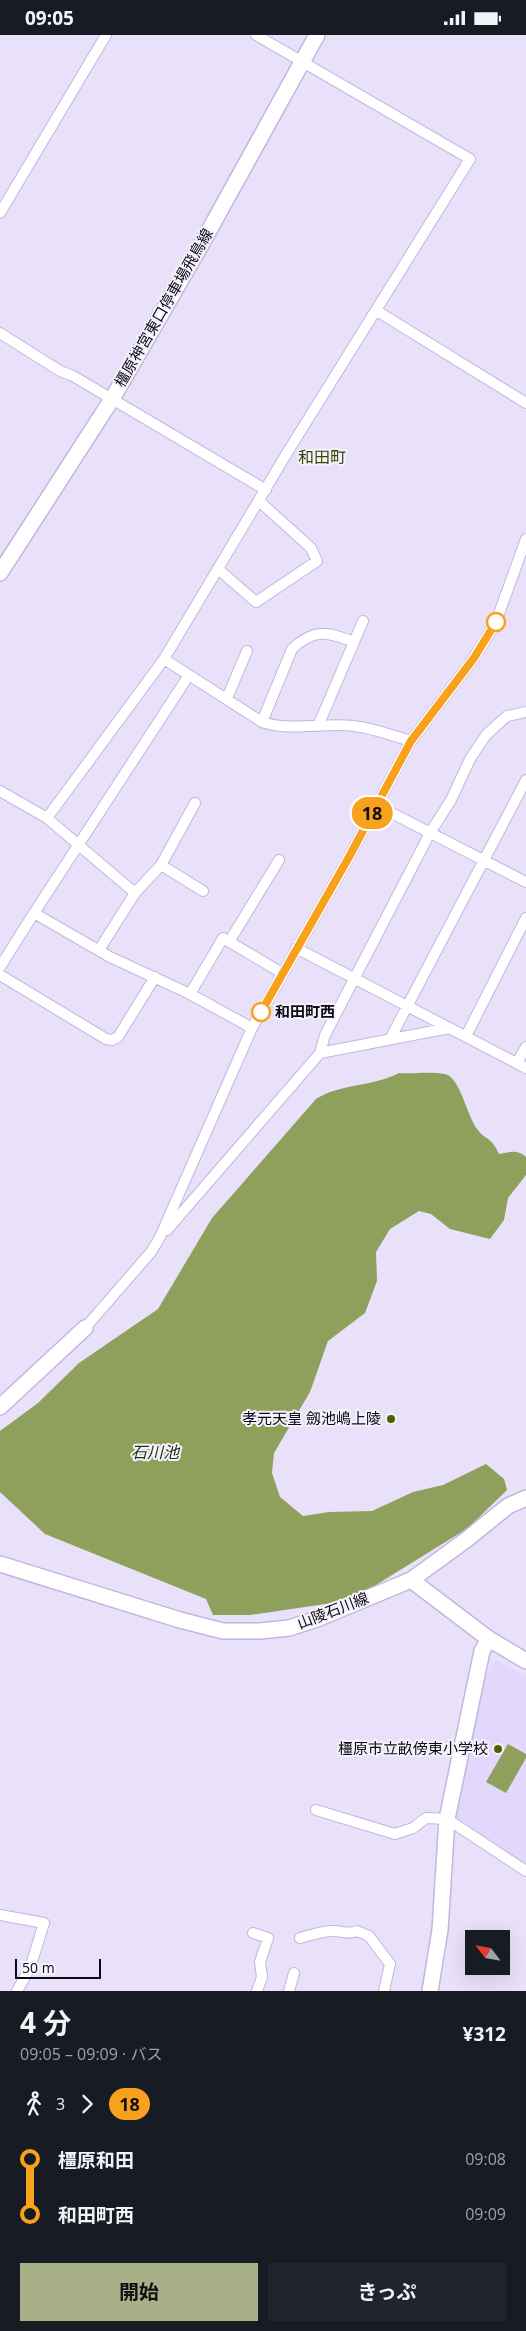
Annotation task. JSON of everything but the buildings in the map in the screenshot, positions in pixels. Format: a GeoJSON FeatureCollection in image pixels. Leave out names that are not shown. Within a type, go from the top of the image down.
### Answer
{"type":"FeatureCollection","features":[{"type":"Feature","properties":{"kind":"main road","name":"橿原神宮東口停車場飛鳥線"},"geometry":{"type":"LineString","coordinates":[[0,573],[112,399],[201,245],[317,35]]}},
{"type":"Feature","properties":{"kind":"main road"},"geometry":{"type":"LineString","coordinates":[[0,1407],[85,1328]]}},
{"type":"Feature","properties":{"kind":"main road","name":"山陵石川線"},"geometry":{"type":"LineString","coordinates":[[0,1564],[128,1605],[223,1631],[260,1631],[289,1628],[317,1619],[411,1580],[466,1540],[508,1505],[526,1498]]}},
{"type":"Feature","properties":{"kind":"main road"},"geometry":{"type":"LineString","coordinates":[[411,1580],[489,1639],[526,1661]]}},
{"type":"Feature","properties":{"kind":"main road"},"geometry":{"type":"LineString","coordinates":[[430,1991],[440,1930],[447,1819],[482,1651],[489,1639]]}},
{"type":"Feature","properties":{"kind":"street"},"geometry":{"type":"LineString","coordinates":[[0,213],[106,35]]}},
{"type":"Feature","properties":{"kind":"street"},"geometry":{"type":"LineString","coordinates":[[47,817],[164,659],[470,159],[256,35]]}},
{"type":"Feature","properties":{"kind":"street"},"geometry":{"type":"LineString","coordinates":[[376,311],[526,403]]}},
{"type":"Feature","properties":{"kind":"street"},"geometry":{"type":"LineString","coordinates":[[0,333],[60,371],[73,376],[266,490]]}},
{"type":"Feature","properties":{"kind":"street"},"geometry":{"type":"LineString","coordinates":[[218,569],[256,602],[317,561],[311,548],[259,501]]}},
{"type":"Feature","properties":{"kind":"street"},"geometry":{"type":"LineString","coordinates":[[160,1237],[252,1028],[349,857],[411,741],[474,658],[496,622],[526,539]]}},
{"type":"Feature","properties":{"kind":"street"},"geometry":{"type":"LineString","coordinates":[[318,726],[364,621]]}},
{"type":"Feature","properties":{"kind":"street"},"geometry":{"type":"LineString","coordinates":[[262,722],[292,649],[318,633],[332,633],[354,642]]}},
{"type":"Feature","properties":{"kind":"street"},"geometry":{"type":"LineString","coordinates":[[227,698],[247,651]]}},
{"type":"Feature","properties":{"kind":"street"},"geometry":{"type":"LineString","coordinates":[[164,659],[262,722],[271,725],[355,726],[411,741]]}},
{"type":"Feature","properties":{"kind":"street"},"geometry":{"type":"LineString","coordinates":[[0,967],[189,675]]}},
{"type":"Feature","properties":{"kind":"street"},"geometry":{"type":"LineString","coordinates":[[85,1328],[150,1252],[160,1237],[320,1053],[325,1035],[430,833],[451,800],[470,759],[486,735],[507,716],[526,712]]}},
{"type":"Feature","properties":{"kind":"street"},"geometry":{"type":"LineString","coordinates":[[390,1039],[526,779]]}},
{"type":"Feature","properties":{"kind":"street"},"geometry":{"type":"LineString","coordinates":[[0,791],[47,817],[135,893]]}},
{"type":"Feature","properties":{"kind":"street"},"geometry":{"type":"LineString","coordinates":[[98,950],[135,893],[161,865],[195,803]]}},
{"type":"Feature","properties":{"kind":"street"},"geometry":{"type":"LineString","coordinates":[[376,805],[526,882]]}},
{"type":"Feature","properties":{"kind":"street"},"geometry":{"type":"LineString","coordinates":[[229,942],[279,860]]}},
{"type":"Feature","properties":{"kind":"street"},"geometry":{"type":"LineString","coordinates":[[161,865],[203,891]]}},
{"type":"Feature","properties":{"kind":"street"},"geometry":{"type":"LineString","coordinates":[[34,913],[98,950],[190,994],[252,1028]]}},
{"type":"Feature","properties":{"kind":"street"},"geometry":{"type":"LineString","coordinates":[[466,1036],[526,917]]}},
{"type":"Feature","properties":{"kind":"street"},"geometry":{"type":"LineString","coordinates":[[190,994],[223,938],[282,973]]}},
{"type":"Feature","properties":{"kind":"street"},"geometry":{"type":"LineString","coordinates":[[296,948],[522,1065],[526,1047]]}},
{"type":"Feature","properties":{"kind":"street"},"geometry":{"type":"LineString","coordinates":[[0,975],[106,1039],[112,1040],[118,1037],[155,977]]}},
{"type":"Feature","properties":{"kind":"street"},"geometry":{"type":"LineString","coordinates":[[320,1053],[449,1028]]}},
{"type":"Feature","properties":{"kind":"street"},"geometry":{"type":"LineString","coordinates":[[316,1809],[395,1834],[413,1828],[426,1819],[447,1819],[526,1871]]}},
{"type":"Feature","properties":{"kind":"street"},"geometry":{"type":"LineString","coordinates":[[0,1915],[44,1923],[30,1968],[18,1991]]}},
{"type":"Feature","properties":{"kind":"street"},"geometry":{"type":"LineString","coordinates":[[300,1938],[319,1932],[334,1931],[351,1934],[357,1931],[369,1936],[390,1964],[384,1991]]}},
{"type":"Feature","properties":{"kind":"street"},"geometry":{"type":"LineString","coordinates":[[253,1933],[268,1938],[260,1962],[262,1977],[257,1991]]}},
{"type":"Feature","properties":{"kind":"street"},"geometry":{"type":"LineString","coordinates":[[288,1991],[294,1973]]}},
{"type":"Feature","properties":{"kind":"shaded area","name":"橿原市立畝傍東小学校"},"geometry":{"type":"Polygon","coordinates":[[[496,1660],[526,1676],[526,1864],[456,1819],[483,1679],[496,1660]]]}},
{"type":"Feature","properties":{"kind":"water","name":"石川池"},"geometry":{"type":"Polygon","coordinates":[[[399,1073],[434,1073],[445,1074],[450,1077],[459,1089],[473,1123],[480,1133],[491,1141],[499,1154],[517,1152],[526,1157],[526,1175],[508,1198],[504,1220],[490,1239],[450,1229],[431,1214],[419,1211],[390,1229],[376,1252],[377,1281],[365,1313],[328,1341],[310,1392],[274,1453],[272,1473],[280,1497],[303,1516],[329,1512],[372,1511],[413,1492],[443,1485],[486,1464],[504,1479],[507,1490],[468,1528],[371,1588],[339,1602],[250,1615],[213,1615],[206,1599],[45,1534],[0,1492],[0,1431],[38,1403],[79,1363],[158,1309],[212,1218],[316,1099],[336,1090],[378,1081],[399,1073]]]}},
{"type":"Feature","properties":{"kind":"water"},"geometry":{"type":"Polygon","coordinates":[[[508,1744],[526,1754],[526,1758],[506,1793],[486,1782],[508,1744]]]}},
{"type":"Feature","properties":{"kind":"bus line","name":"18"},"geometry":{"type":"LineString","coordinates":[[261,1012],[349,857],[411,741],[474,658],[496,622]]}},
{"type":"Feature","properties":{"kind":"place","name":"和田町西"},"geometry":{"type":"Point","coordinates":[261,1012]}},
{"type":"Feature","properties":{"kind":"place","name":"孝元天皇 劔池嶋上陵"},"geometry":{"type":"Point","coordinates":[391,1419]}},
{"type":"Feature","properties":{"kind":"place","name":"橿原市立畝傍東小学校"},"geometry":{"type":"Point","coordinates":[498,1749]}},
{"type":"Feature","properties":{"kind":"district","name":"和田町"},"geometry":{"type":"Point","coordinates":[322,457]}}]}
